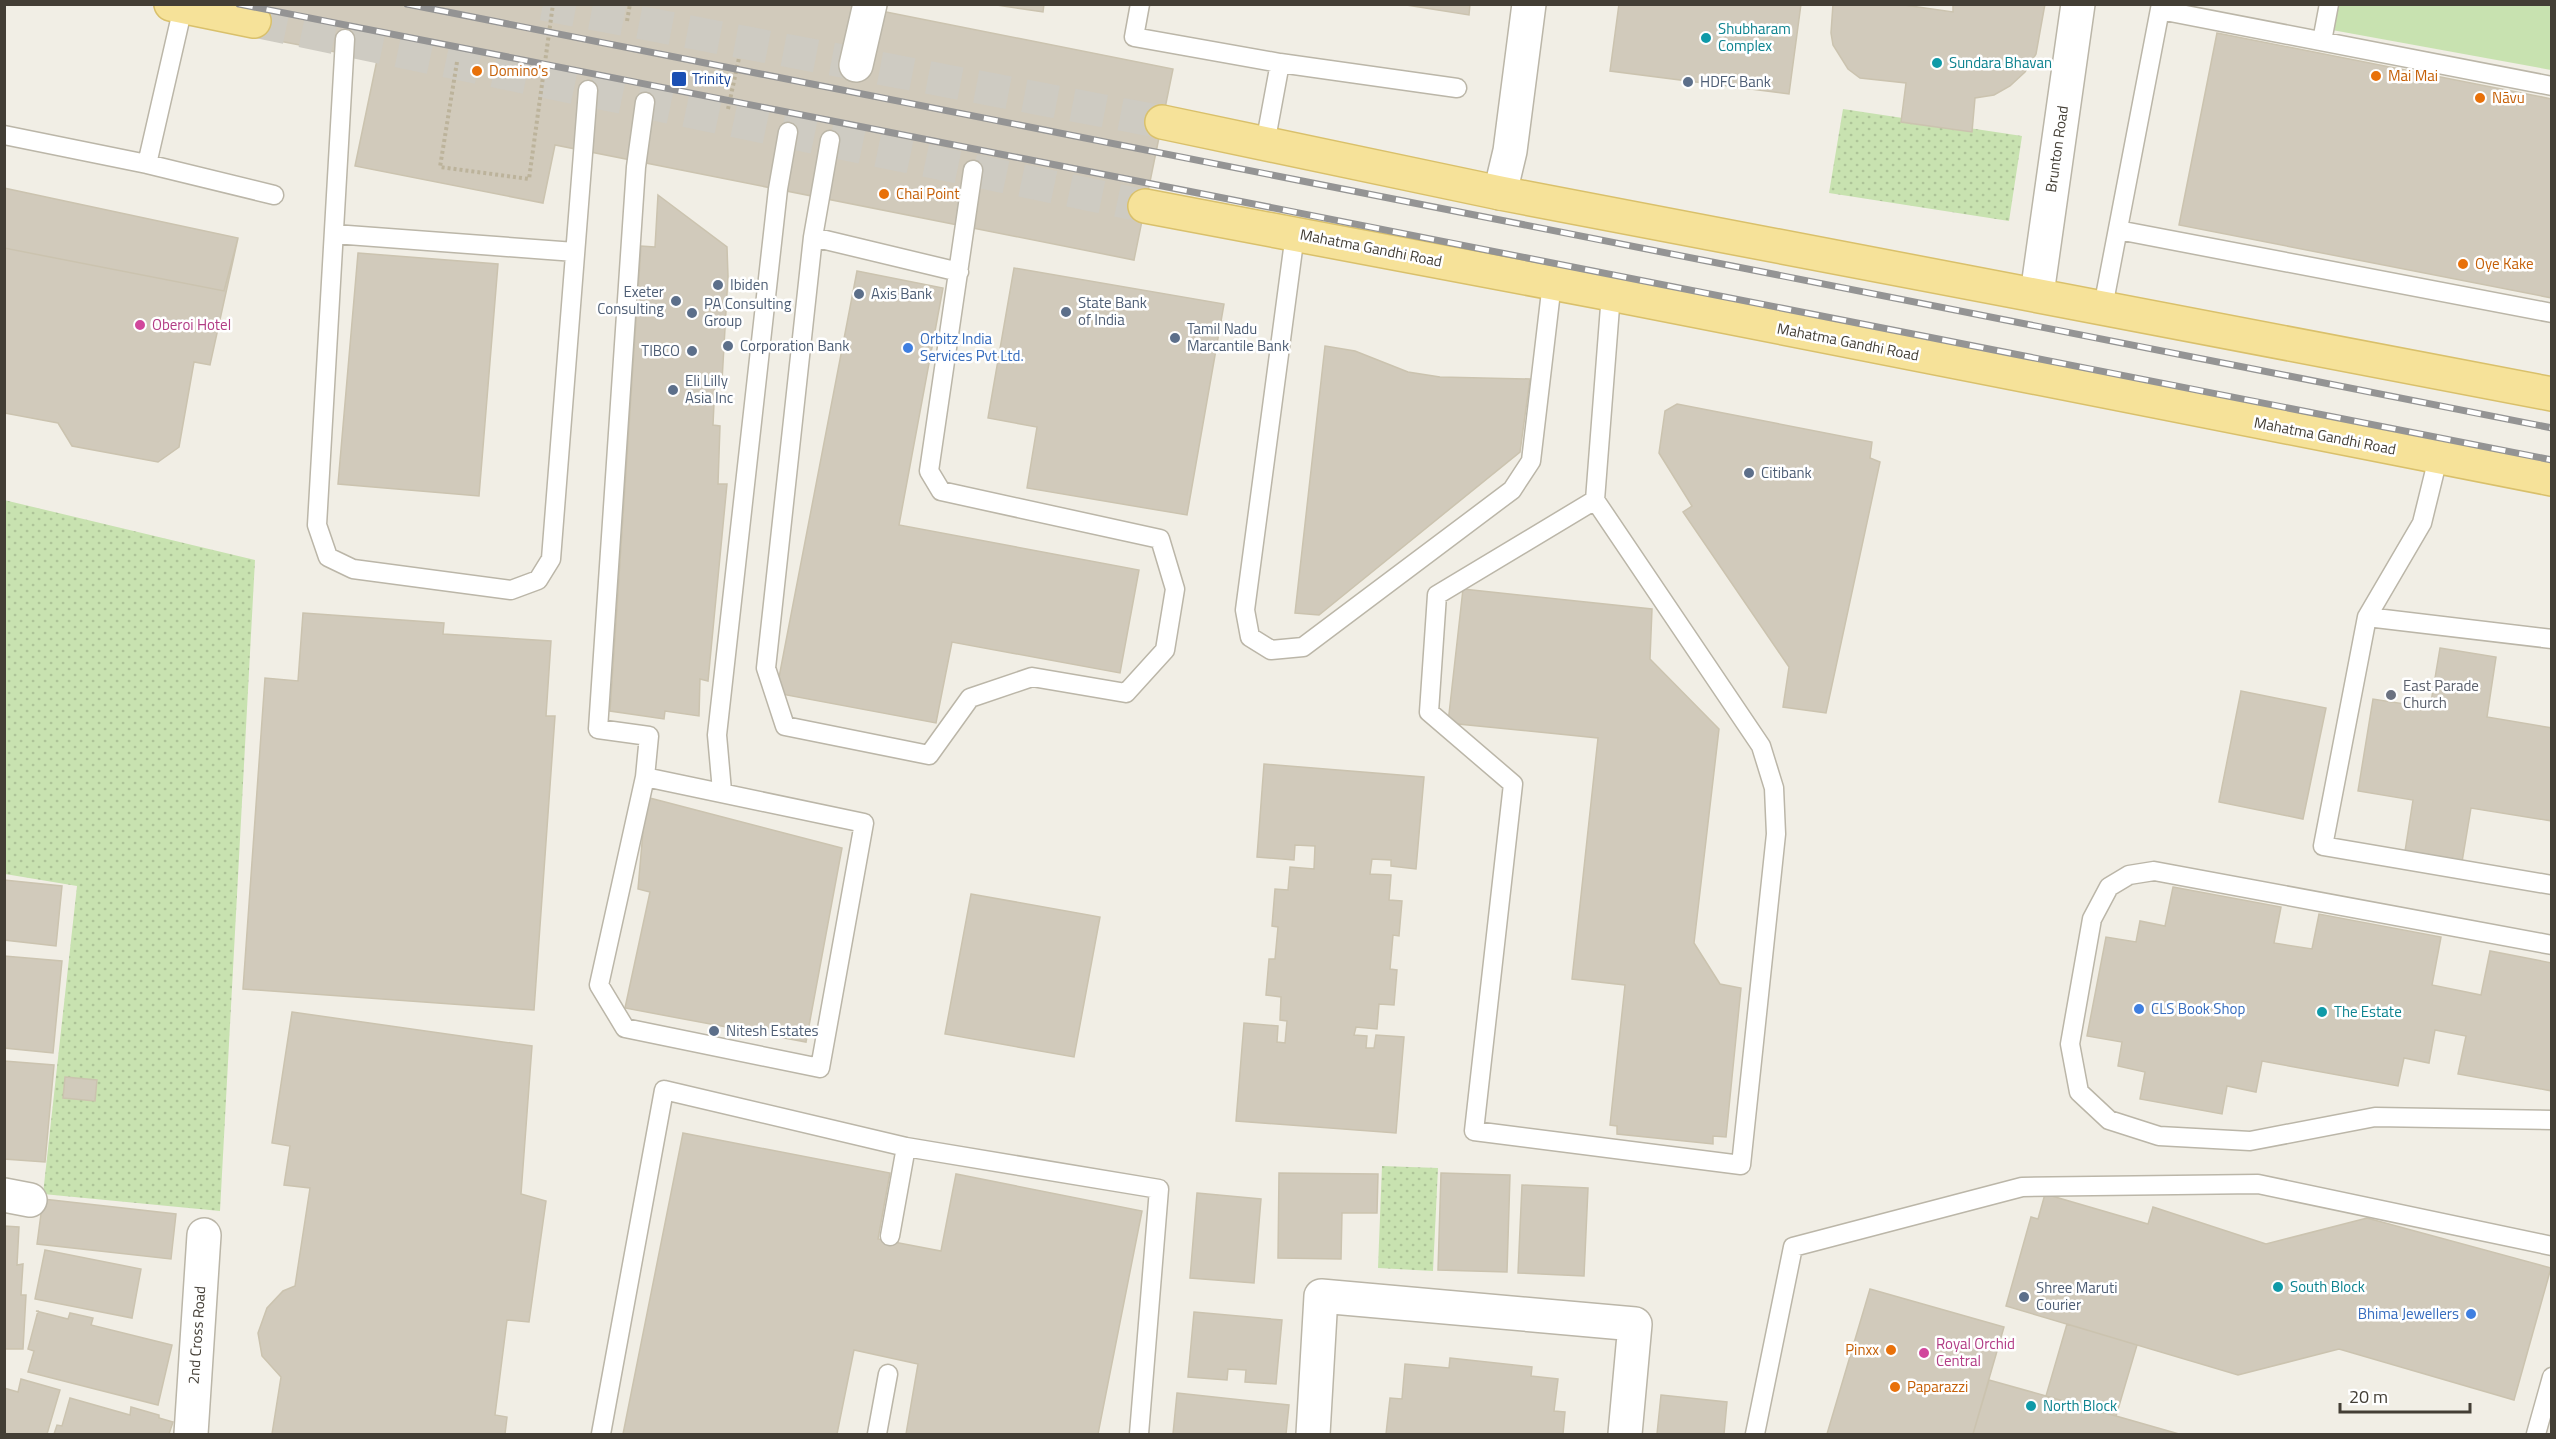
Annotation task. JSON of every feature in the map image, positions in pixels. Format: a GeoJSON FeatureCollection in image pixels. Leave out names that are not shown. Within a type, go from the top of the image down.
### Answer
{"type":"FeatureCollection","features":[{"type":"Feature","properties":{"kind":"main road"},"geometry":{"type":"LineString","coordinates":[[177,6],[254,21]]}},
{"type":"Feature","properties":{"kind":"main road"},"geometry":{"type":"LineString","coordinates":[[1162,122],[1500,194],[2037,294],[2552,394]]}},
{"type":"Feature","properties":{"kind":"main road","name":"Mahatma Gandhi Road"},"geometry":{"type":"LineString","coordinates":[[1145,206],[1611,294],[2552,479]]}},
{"type":"Feature","properties":{"kind":"street"},"geometry":{"type":"LineString","coordinates":[[856,65],[870,4]]}},
{"type":"Feature","properties":{"kind":"street"},"geometry":{"type":"LineString","coordinates":[[1500,194],[1510,150],[1529,4]]}},
{"type":"Feature","properties":{"kind":"street","name":"Brunton Road"},"geometry":{"type":"LineString","coordinates":[[2037,294],[2078,4]]}},
{"type":"Feature","properties":{"kind":"street","name":"2nd Cross Road"},"geometry":{"type":"LineString","coordinates":[[191,1434],[204,1235]]}},
{"type":"Feature","properties":{"kind":"street"},"geometry":{"type":"LineString","coordinates":[[1313,1434],[1321,1296],[1635,1324],[1625,1434]]}},
{"type":"Feature","properties":{"kind":"lane"},"geometry":{"type":"LineString","coordinates":[[1140,4],[1134,37],[1280,63],[1457,88]]}},
{"type":"Feature","properties":{"kind":"lane"},"geometry":{"type":"LineString","coordinates":[[2322,41],[2329,4]]}},
{"type":"Feature","properties":{"kind":"lane"},"geometry":{"type":"LineString","coordinates":[[147,164],[177,6]]}},
{"type":"Feature","properties":{"kind":"lane"},"geometry":{"type":"LineString","coordinates":[[2103,307],[2161,7],[2552,86]]}},
{"type":"Feature","properties":{"kind":"lane"},"geometry":{"type":"LineString","coordinates":[[345,39],[317,525],[328,557],[353,569],[511,590],[538,580],[551,559],[588,90]]}},
{"type":"Feature","properties":{"kind":"lane"},"geometry":{"type":"LineString","coordinates":[[1264,144],[1280,63]]}},
{"type":"Feature","properties":{"kind":"lane"},"geometry":{"type":"LineString","coordinates":[[645,102],[636,167],[598,729],[648,736],[645,777],[599,984],[626,1028],[820,1068],[864,823],[722,791],[645,777]]}},
{"type":"Feature","properties":{"kind":"lane"},"geometry":{"type":"LineString","coordinates":[[722,791],[717,735],[778,189],[788,132]]}},
{"type":"Feature","properties":{"kind":"lane"},"geometry":{"type":"LineString","coordinates":[[4,135],[147,164],[274,195]]}},
{"type":"Feature","properties":{"kind":"lane"},"geometry":{"type":"LineString","coordinates":[[830,140],[813,237],[766,668],[785,726],[929,755],[970,698],[1032,677],[1126,693],[1166,650],[1175,589],[1160,539],[941,491],[929,471],[973,170]]}},
{"type":"Feature","properties":{"kind":"lane"},"geometry":{"type":"LineString","coordinates":[[2118,230],[2552,313]]}},
{"type":"Feature","properties":{"kind":"lane"},"geometry":{"type":"LineString","coordinates":[[334,234],[575,252]]}},
{"type":"Feature","properties":{"kind":"lane"},"geometry":{"type":"LineString","coordinates":[[1295,234],[1245,610],[1250,637],[1271,650],[1303,647],[1512,489],[1531,461],[1552,283]]}},
{"type":"Feature","properties":{"kind":"lane"},"geometry":{"type":"LineString","coordinates":[[813,237],[959,272]]}},
{"type":"Feature","properties":{"kind":"lane"},"geometry":{"type":"LineString","coordinates":[[1595,500],[1437,595],[1429,712],[1513,784],[1474,1131],[1741,1165],[1776,834],[1774,788],[1761,746],[1595,500],[1611,294]]}},
{"type":"Feature","properties":{"kind":"lane"},"geometry":{"type":"LineString","coordinates":[[2438,458],[2422,523],[2367,617],[2323,846],[2552,885]]}},
{"type":"Feature","properties":{"kind":"lane"},"geometry":{"type":"LineString","coordinates":[[2367,617],[2552,639]]}},
{"type":"Feature","properties":{"kind":"lane"},"geometry":{"type":"LineString","coordinates":[[2552,945],[2154,871],[2129,875],[2109,887],[2092,919],[2070,1044],[2079,1092],[2109,1120],[2159,1136],[2250,1141],[2375,1117],[2552,1120]]}},
{"type":"Feature","properties":{"kind":"lane"},"geometry":{"type":"LineString","coordinates":[[601,1434],[664,1090],[906,1147],[1159,1189],[1139,1434]]}},
{"type":"Feature","properties":{"kind":"lane"},"geometry":{"type":"LineString","coordinates":[[890,1236],[906,1147]]}},
{"type":"Feature","properties":{"kind":"lane"},"geometry":{"type":"LineString","coordinates":[[1755,1434],[1793,1247],[2022,1187],[2258,1184],[2552,1246]]}},
{"type":"Feature","properties":{"kind":"lane"},"geometry":{"type":"LineString","coordinates":[[877,1434],[888,1374]]}},
{"type":"Feature","properties":{"kind":"lane"},"geometry":{"type":"LineString","coordinates":[[2536,1434],[2552,1377]]}},
{"type":"Feature","properties":{"kind":"path"},"geometry":{"type":"LineString","coordinates":[[457,63],[440,167],[529,179],[554,4]]}},
{"type":"Feature","properties":{"kind":"path"},"geometry":{"type":"LineString","coordinates":[[627,21],[630,4]]}},
{"type":"Feature","properties":{"kind":"path"},"geometry":{"type":"LineString","coordinates":[[728,109],[739,58]]}},
{"type":"Feature","properties":{"kind":"green space"},"geometry":{"type":"Polygon","coordinates":[[[2336,5],[2551,5],[2551,70],[2332,30],[2336,5]]]}},
{"type":"Feature","properties":{"kind":"green space"},"geometry":{"type":"Polygon","coordinates":[[[1843,109],[2022,136],[2009,221],[1829,193],[1843,109]]]}},
{"type":"Feature","properties":{"kind":"green space"},"geometry":{"type":"Polygon","coordinates":[[[4,500],[255,560],[220,1211],[43,1194],[77,886],[5,874],[4,500]]]}},
{"type":"Feature","properties":{"kind":"green space"},"geometry":{"type":"Polygon","coordinates":[[[1382,1166],[1438,1168],[1433,1271],[1378,1268],[1382,1166]]]}},
{"type":"Feature","properties":{"kind":"building"},"geometry":{"type":"Polygon","coordinates":[[[250,4],[846,4],[1173,69],[1134,260],[555,145],[543,203],[355,166],[377,60],[259,37],[250,4]]]}},
{"type":"Feature","properties":{"kind":"building"},"geometry":{"type":"Polygon","coordinates":[[[990,4],[1044,4],[1043,12],[990,4]]]}},
{"type":"Feature","properties":{"kind":"building"},"geometry":{"type":"Polygon","coordinates":[[[1400,4],[1470,4],[1469,15],[1400,4]]]}},
{"type":"Feature","properties":{"kind":"building","name":"Shubharam Complex"},"geometry":{"type":"Polygon","coordinates":[[[1619,4],[1801,4],[1789,94],[1610,71],[1619,4]]]}},
{"type":"Feature","properties":{"kind":"building","name":"Sundara Bhavan"},"geometry":{"type":"Polygon","coordinates":[[[1833,4],[1897,4],[1953,12],[1953,4],[2045,4],[2036,54],[2025,72],[2010,86],[1994,95],[1975,98],[1972,132],[1901,122],[1906,83],[1860,78],[1848,69],[1833,45],[1831,33],[1833,4]]]}},
{"type":"Feature","properties":{"kind":"building"},"geometry":{"type":"Polygon","coordinates":[[[2217,33],[2552,99],[2552,298],[2179,225],[2217,33]]]}},
{"type":"Feature","properties":{"kind":"building"},"geometry":{"type":"Polygon","coordinates":[[[4,188],[238,238],[210,365],[194,362],[179,447],[158,462],[72,446],[58,423],[4,413],[4,188]]]}},
{"type":"Feature","properties":{"kind":"building"},"geometry":{"type":"Polygon","coordinates":[[[4,188],[238,238],[224,291],[4,248],[4,188]]]}},
{"type":"Feature","properties":{"kind":"building"},"geometry":{"type":"Polygon","coordinates":[[[658,195],[727,247],[728,276],[722,381],[715,381],[713,425],[720,426],[718,484],[727,484],[708,681],[700,679],[699,716],[665,711],[664,719],[610,711],[641,246],[655,247],[658,195]]]}},
{"type":"Feature","properties":{"kind":"building"},"geometry":{"type":"Polygon","coordinates":[[[358,253],[498,264],[479,496],[338,484],[358,253]]]}},
{"type":"Feature","properties":{"kind":"building"},"geometry":{"type":"Polygon","coordinates":[[[1014,268],[1224,304],[1187,515],[1027,488],[1037,427],[988,418],[1014,268]]]}},
{"type":"Feature","properties":{"kind":"building"},"geometry":{"type":"Polygon","coordinates":[[[857,271],[943,288],[899,525],[1139,570],[1120,673],[952,642],[936,723],[776,693],[857,271]]]}},
{"type":"Feature","properties":{"kind":"building"},"geometry":{"type":"Polygon","coordinates":[[[1325,346],[1355,351],[1408,372],[1440,377],[1530,379],[1520,452],[1319,615],[1295,613],[1325,346]]]}},
{"type":"Feature","properties":{"kind":"building"},"geometry":{"type":"Polygon","coordinates":[[[1677,404],[1872,442],[1870,458],[1880,462],[1826,713],[1783,707],[1789,667],[1683,512],[1692,506],[1659,453],[1665,411],[1677,404]]]}},
{"type":"Feature","properties":{"kind":"building"},"geometry":{"type":"Polygon","coordinates":[[[1463,589],[1652,609],[1650,659],[1719,729],[1694,943],[1720,984],[1741,988],[1726,1137],[1713,1136],[1713,1144],[1617,1134],[1617,1126],[1610,1125],[1625,985],[1572,979],[1598,738],[1448,723],[1463,589]]]}},
{"type":"Feature","properties":{"kind":"building"},"geometry":{"type":"Polygon","coordinates":[[[303,613],[444,623],[443,634],[551,641],[546,716],[555,716],[534,1010],[243,989],[265,678],[298,681],[303,613]]]}},
{"type":"Feature","properties":{"kind":"building"},"geometry":{"type":"Polygon","coordinates":[[[2440,648],[2496,657],[2487,717],[2552,728],[2552,821],[2471,808],[2461,868],[2404,858],[2413,800],[2358,791],[2373,699],[2430,708],[2440,648]]]}},
{"type":"Feature","properties":{"kind":"building"},"geometry":{"type":"Polygon","coordinates":[[[2241,691],[2326,708],[2303,819],[2219,802],[2241,691]]]}},
{"type":"Feature","properties":{"kind":"building"},"geometry":{"type":"Polygon","coordinates":[[[1264,764],[1424,777],[1416,869],[1391,866],[1391,860],[1372,859],[1370,874],[1391,875],[1389,900],[1402,901],[1399,936],[1393,935],[1390,969],[1397,970],[1394,1005],[1379,1004],[1377,1029],[1356,1027],[1354,1035],[1367,1036],[1366,1048],[1374,1048],[1376,1035],[1404,1037],[1396,1133],[1236,1121],[1244,1023],[1278,1026],[1277,1042],[1285,1043],[1287,1021],[1280,1020],[1281,997],[1266,995],[1269,959],[1275,959],[1278,927],[1272,926],[1275,889],[1288,890],[1290,867],[1314,869],[1315,846],[1295,845],[1294,860],[1257,857],[1264,764]]]}},
{"type":"Feature","properties":{"kind":"building"},"geometry":{"type":"Polygon","coordinates":[[[646,797],[842,848],[806,1042],[625,1008],[650,892],[638,889],[646,797]]]}},
{"type":"Feature","properties":{"kind":"building"},"geometry":{"type":"Polygon","coordinates":[[[4,880],[62,886],[56,946],[4,940],[4,880]]]}},
{"type":"Feature","properties":{"kind":"building","name":"The Estate"},"geometry":{"type":"Polygon","coordinates":[[[2173,887],[2281,907],[2274,943],[2312,949],[2319,914],[2441,937],[2432,985],[2481,995],[2490,951],[2552,963],[2552,1091],[2458,1074],[2466,1036],[2435,1030],[2429,1063],[2404,1058],[2398,1086],[2262,1061],[2256,1092],[2227,1086],[2222,1114],[2140,1099],[2145,1072],[2118,1066],[2122,1042],[2087,1036],[2106,937],[2136,942],[2140,921],[2165,926],[2173,887]]]}},
{"type":"Feature","properties":{"kind":"building"},"geometry":{"type":"Polygon","coordinates":[[[971,894],[1100,917],[1074,1057],[945,1034],[971,894]]]}},
{"type":"Feature","properties":{"kind":"building"},"geometry":{"type":"Polygon","coordinates":[[[4,956],[62,961],[53,1053],[4,1048],[4,956]]]}},
{"type":"Feature","properties":{"kind":"building"},"geometry":{"type":"Polygon","coordinates":[[[292,1012],[532,1046],[521,1194],[546,1201],[529,1322],[507,1320],[495,1415],[507,1417],[505,1434],[272,1434],[281,1377],[262,1356],[258,1333],[267,1308],[283,1291],[295,1286],[310,1188],[284,1185],[290,1146],[272,1143],[292,1012]]]}},
{"type":"Feature","properties":{"kind":"building"},"geometry":{"type":"Polygon","coordinates":[[[4,1061],[54,1065],[45,1162],[4,1159],[4,1061]]]}},
{"type":"Feature","properties":{"kind":"building"},"geometry":{"type":"Polygon","coordinates":[[[65,1077],[97,1080],[95,1101],[63,1098],[65,1077]]]}},
{"type":"Feature","properties":{"kind":"building"},"geometry":{"type":"Polygon","coordinates":[[[683,1133],[890,1173],[878,1239],[941,1251],[956,1174],[1142,1211],[1098,1434],[906,1434],[918,1364],[854,1350],[837,1434],[623,1434],[683,1133]]]}},
{"type":"Feature","properties":{"kind":"building"},"geometry":{"type":"Polygon","coordinates":[[[1279,1173],[1378,1174],[1377,1213],[1342,1213],[1341,1259],[1278,1258],[1279,1173]]]}},
{"type":"Feature","properties":{"kind":"building"},"geometry":{"type":"Polygon","coordinates":[[[1441,1173],[1510,1175],[1507,1272],[1438,1270],[1441,1173]]]}},
{"type":"Feature","properties":{"kind":"building"},"geometry":{"type":"Polygon","coordinates":[[[1522,1185],[1588,1188],[1584,1276],[1518,1273],[1522,1185]]]}},
{"type":"Feature","properties":{"kind":"building"},"geometry":{"type":"Polygon","coordinates":[[[1197,1193],[1261,1199],[1254,1283],[1190,1278],[1197,1193]]]}},
{"type":"Feature","properties":{"kind":"building","name":"South Block"},"geometry":{"type":"Polygon","coordinates":[[[2045,1194],[2148,1224],[2153,1207],[2266,1244],[2367,1218],[2551,1268],[2514,1400],[2339,1349],[2238,1375],[2006,1306],[2031,1217],[2038,1219],[2045,1194]]]}},
{"type":"Feature","properties":{"kind":"building"},"geometry":{"type":"Polygon","coordinates":[[[43,1199],[176,1214],[171,1259],[37,1244],[43,1199]]]}},
{"type":"Feature","properties":{"kind":"building"},"geometry":{"type":"Polygon","coordinates":[[[4,1226],[19,1227],[17,1265],[23,1264],[21,1295],[26,1295],[23,1349],[4,1349],[4,1226]]]}},
{"type":"Feature","properties":{"kind":"building"},"geometry":{"type":"Polygon","coordinates":[[[45,1250],[141,1269],[132,1318],[35,1299],[45,1250]]]}},
{"type":"Feature","properties":{"kind":"building","name":"Royal Orchid Central"},"geometry":{"type":"Polygon","coordinates":[[[1870,1289],[2004,1327],[1973,1434],[1827,1434],[1870,1289]]]}},
{"type":"Feature","properties":{"kind":"building"},"geometry":{"type":"Polygon","coordinates":[[[38,1311],[68,1319],[70,1313],[93,1318],[91,1325],[172,1345],[158,1405],[28,1372],[34,1351],[28,1349],[38,1311]]]}},
{"type":"Feature","properties":{"kind":"building"},"geometry":{"type":"Polygon","coordinates":[[[1194,1312],[1282,1320],[1276,1384],[1245,1382],[1246,1370],[1228,1369],[1227,1380],[1188,1377],[1194,1312]]]}},
{"type":"Feature","properties":{"kind":"building"},"geometry":{"type":"Polygon","coordinates":[[[2067,1324],[2137,1345],[2116,1416],[2046,1396],[2067,1324]]]}},
{"type":"Feature","properties":{"kind":"building"},"geometry":{"type":"Polygon","coordinates":[[[1450,1358],[1532,1367],[1531,1376],[1558,1379],[1554,1411],[1565,1412],[1563,1434],[1386,1434],[1390,1398],[1402,1399],[1405,1364],[1449,1368],[1450,1358]]]}},
{"type":"Feature","properties":{"kind":"building"},"geometry":{"type":"Polygon","coordinates":[[[21,1379],[60,1390],[47,1434],[4,1434],[4,1388],[18,1392],[21,1379]]]}},
{"type":"Feature","properties":{"kind":"building","name":"North Block"},"geometry":{"type":"Polygon","coordinates":[[[1989,1380],[2046,1396],[2179,1434],[1973,1434],[1989,1380]]]}},
{"type":"Feature","properties":{"kind":"building"},"geometry":{"type":"Polygon","coordinates":[[[1177,1393],[1289,1405],[1286,1434],[1173,1434],[1177,1393]]]}},
{"type":"Feature","properties":{"kind":"building"},"geometry":{"type":"Polygon","coordinates":[[[1661,1395],[1727,1402],[1724,1434],[1657,1434],[1661,1395]]]}},
{"type":"Feature","properties":{"kind":"building"},"geometry":{"type":"Polygon","coordinates":[[[70,1398],[130,1415],[131,1407],[159,1415],[159,1418],[173,1422],[169,1434],[54,1434],[57,1425],[62,1426],[70,1398]]]}},
{"type":"Feature","properties":{"kind":"tunnel"},"geometry":{"type":"LineString","coordinates":[[543,4],[1162,122]]}},
{"type":"Feature","properties":{"kind":"tunnel"},"geometry":{"type":"LineString","coordinates":[[254,21],[1145,206]]}},
{"type":"Feature","properties":{"kind":"railway"},"geometry":{"type":"LineString","coordinates":[[239,4],[2552,460]]}},
{"type":"Feature","properties":{"kind":"railway"},"geometry":{"type":"LineString","coordinates":[[407,4],[2552,428]]}},
{"type":"Feature","properties":{"kind":"place","name":"Shubharam Complex"},"geometry":{"type":"Point","coordinates":[1706,38]}},
{"type":"Feature","properties":{"kind":"place","name":"Sundara Bhavan"},"geometry":{"type":"Point","coordinates":[1937,63]}},
{"type":"Feature","properties":{"kind":"place","name":"Domino's"},"geometry":{"type":"Point","coordinates":[477,71]}},
{"type":"Feature","properties":{"kind":"place","name":"Mai Mai"},"geometry":{"type":"Point","coordinates":[2376,76]}},
{"type":"Feature","properties":{"kind":"place","name":"Trinity"},"geometry":{"type":"Point","coordinates":[679,79]}},
{"type":"Feature","properties":{"kind":"place","name":"HDFC Bank"},"geometry":{"type":"Point","coordinates":[1688,82]}},
{"type":"Feature","properties":{"kind":"place","name":"Nāvu"},"geometry":{"type":"Point","coordinates":[2480,98]}},
{"type":"Feature","properties":{"kind":"place","name":"Chai Point"},"geometry":{"type":"Point","coordinates":[884,194]}},
{"type":"Feature","properties":{"kind":"place","name":"Oye Kake"},"geometry":{"type":"Point","coordinates":[2463,264]}},
{"type":"Feature","properties":{"kind":"place","name":"Ibiden"},"geometry":{"type":"Point","coordinates":[718,285]}},
{"type":"Feature","properties":{"kind":"place","name":"Axis Bank"},"geometry":{"type":"Point","coordinates":[859,294]}},
{"type":"Feature","properties":{"kind":"place","name":"Exeter Consulting"},"geometry":{"type":"Point","coordinates":[676,301]}},
{"type":"Feature","properties":{"kind":"place","name":"State Bank of India"},"geometry":{"type":"Point","coordinates":[1066,312]}},
{"type":"Feature","properties":{"kind":"place","name":"PA Consulting Group"},"geometry":{"type":"Point","coordinates":[692,313]}},
{"type":"Feature","properties":{"kind":"place","name":"Oberoi Hotel"},"geometry":{"type":"Point","coordinates":[140,325]}},
{"type":"Feature","properties":{"kind":"place","name":"Tamil Nadu Marcantile Bank"},"geometry":{"type":"Point","coordinates":[1175,338]}},
{"type":"Feature","properties":{"kind":"place","name":"Corporation Bank"},"geometry":{"type":"Point","coordinates":[728,346]}},
{"type":"Feature","properties":{"kind":"place","name":"Orbitz India Services Pvt Ltd."},"geometry":{"type":"Point","coordinates":[908,348]}},
{"type":"Feature","properties":{"kind":"place","name":"TIBCO"},"geometry":{"type":"Point","coordinates":[692,351]}},
{"type":"Feature","properties":{"kind":"place","name":"Eli Lilly Asia Inc"},"geometry":{"type":"Point","coordinates":[673,390]}},
{"type":"Feature","properties":{"kind":"place","name":"Citibank"},"geometry":{"type":"Point","coordinates":[1749,473]}},
{"type":"Feature","properties":{"kind":"place","name":"East Parade Church"},"geometry":{"type":"Point","coordinates":[2391,695]}},
{"type":"Feature","properties":{"kind":"place","name":"CLS Book Shop"},"geometry":{"type":"Point","coordinates":[2139,1009]}},
{"type":"Feature","properties":{"kind":"place","name":"The Estate"},"geometry":{"type":"Point","coordinates":[2322,1012]}},
{"type":"Feature","properties":{"kind":"place","name":"Nitesh Estates"},"geometry":{"type":"Point","coordinates":[714,1031]}},
{"type":"Feature","properties":{"kind":"place","name":"South Block"},"geometry":{"type":"Point","coordinates":[2278,1287]}},
{"type":"Feature","properties":{"kind":"place","name":"Shree Maruti Courier"},"geometry":{"type":"Point","coordinates":[2024,1297]}},
{"type":"Feature","properties":{"kind":"place","name":"Bhima Jewellers"},"geometry":{"type":"Point","coordinates":[2471,1314]}},
{"type":"Feature","properties":{"kind":"place","name":"Pinxx"},"geometry":{"type":"Point","coordinates":[1891,1350]}},
{"type":"Feature","properties":{"kind":"place","name":"Royal Orchid Central"},"geometry":{"type":"Point","coordinates":[1924,1353]}},
{"type":"Feature","properties":{"kind":"place","name":"Paparazzi"},"geometry":{"type":"Point","coordinates":[1895,1387]}},
{"type":"Feature","properties":{"kind":"place","name":"North Block"},"geometry":{"type":"Point","coordinates":[2031,1406]}}]}
